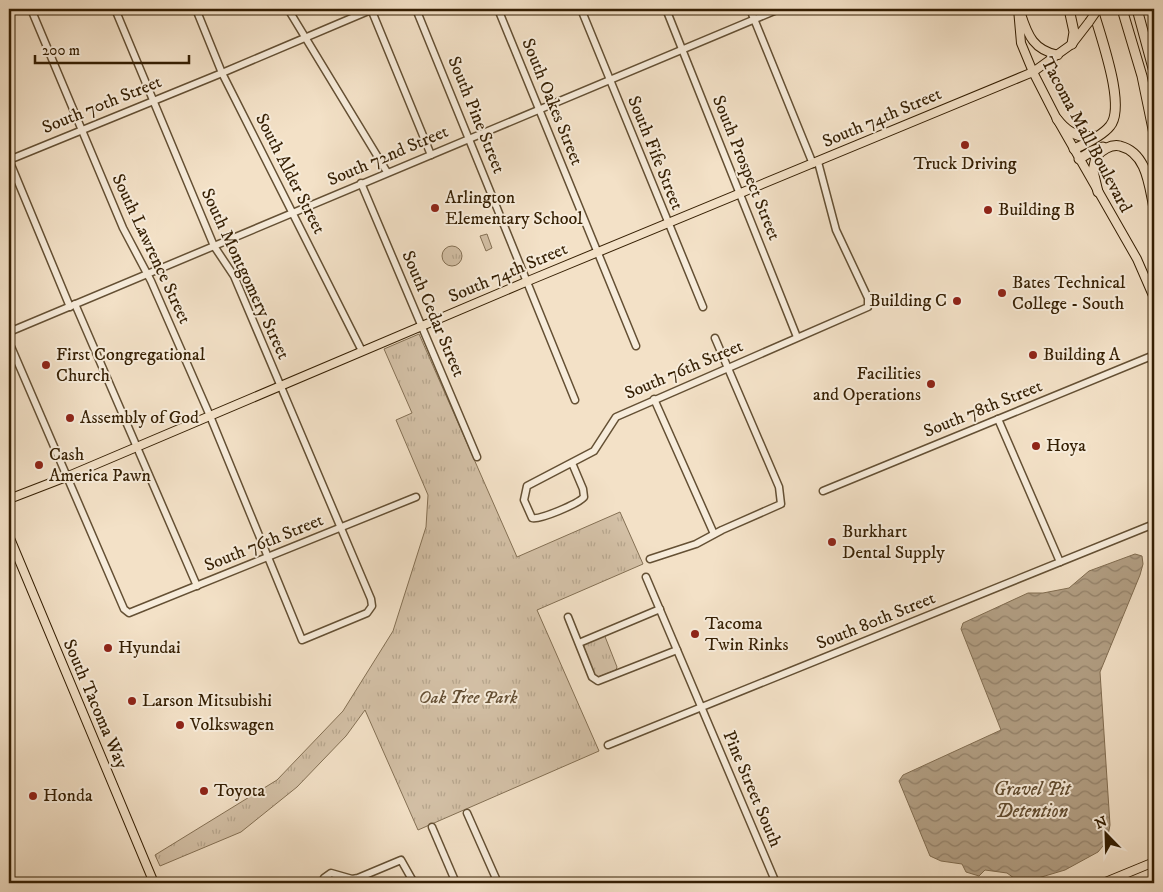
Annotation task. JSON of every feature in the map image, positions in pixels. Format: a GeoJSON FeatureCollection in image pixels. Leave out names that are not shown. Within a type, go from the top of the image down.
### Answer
{"type":"FeatureCollection","features":[{"type":"Feature","properties":{"kind":"highway"},"geometry":{"type":"LineString","coordinates":[[1068,9],[1074,32],[1072,44]]}},
{"type":"Feature","properties":{"kind":"highway"},"geometry":{"type":"LineString","coordinates":[[1074,149],[1101,133],[1112,122],[1116,101],[1093,9]]}},
{"type":"Feature","properties":{"kind":"highway"},"geometry":{"type":"LineString","coordinates":[[1122,9],[1142,76],[1154,134]]}},
{"type":"Feature","properties":{"kind":"highway"},"geometry":{"type":"LineString","coordinates":[[1136,9],[1154,72]]}},
{"type":"Feature","properties":{"kind":"highway"},"geometry":{"type":"LineString","coordinates":[[1057,119],[1066,129],[1077,135],[1088,137],[1101,133]]}},
{"type":"Feature","properties":{"kind":"highway"},"geometry":{"type":"LineString","coordinates":[[1079,159],[1095,149],[1116,146],[1131,152],[1140,162],[1154,208]]}},
{"type":"Feature","properties":{"kind":"highway"},"geometry":{"type":"LineString","coordinates":[[1098,192],[1093,171],[1096,157],[1103,150],[1116,146]]}},
{"type":"Feature","properties":{"kind":"main road"},"geometry":{"type":"LineString","coordinates":[[1019,9],[1034,45],[1043,51],[1058,55]]}},
{"type":"Feature","properties":{"kind":"main road","name":"Tacoma Mall Boulevard"},"geometry":{"type":"LineString","coordinates":[[1019,9],[1021,43],[1033,72],[1079,159],[1137,259],[1154,298]]}},
{"type":"Feature","properties":{"kind":"main road","name":"South 74th Street"},"geometry":{"type":"LineString","coordinates":[[9,499],[138,447],[422,325],[1033,72],[1072,44],[1098,9]]}},
{"type":"Feature","properties":{"kind":"main road","name":"South Tacoma Way"},"geometry":{"type":"LineString","coordinates":[[9,536],[154,883]]}},
{"type":"Feature","properties":{"kind":"main road"},"geometry":{"type":"LineString","coordinates":[[1103,883],[1154,862]]}},
{"type":"Feature","properties":{"kind":"street","name":"South Lawrence Street"},"geometry":{"type":"LineString","coordinates":[[31,9],[123,228],[147,274],[210,416],[270,557],[302,640]]}},
{"type":"Feature","properties":{"kind":"street","name":"South Montgomery Street"},"geometry":{"type":"LineString","coordinates":[[115,9],[214,246],[234,276],[372,606],[359,617],[302,640]]}},
{"type":"Feature","properties":{"kind":"street","name":"South Alder Street"},"geometry":{"type":"LineString","coordinates":[[196,9],[222,73],[362,351]]}},
{"type":"Feature","properties":{"kind":"street"},"geometry":{"type":"LineString","coordinates":[[288,9],[387,172]]}},
{"type":"Feature","properties":{"kind":"street","name":"South 70th Street"},"geometry":{"type":"LineString","coordinates":[[9,160],[222,73],[371,9]]}},
{"type":"Feature","properties":{"kind":"street"},"geometry":{"type":"LineString","coordinates":[[371,9],[430,155]]}},
{"type":"Feature","properties":{"kind":"street","name":"South Pine Street"},"geometry":{"type":"LineString","coordinates":[[416,9],[575,400]]}},
{"type":"Feature","properties":{"kind":"street","name":"South Oakes Street"},"geometry":{"type":"LineString","coordinates":[[498,9],[636,346]]}},
{"type":"Feature","properties":{"kind":"street","name":"South Fife Street"},"geometry":{"type":"LineString","coordinates":[[581,9],[703,308]]}},
{"type":"Feature","properties":{"kind":"street","name":"South Prospect Street"},"geometry":{"type":"LineString","coordinates":[[666,9],[797,337]]}},
{"type":"Feature","properties":{"kind":"street"},"geometry":{"type":"LineString","coordinates":[[750,9],[816,162]]}},
{"type":"Feature","properties":{"kind":"street","name":"South 72nd Street"},"geometry":{"type":"LineString","coordinates":[[9,332],[779,9]]}},
{"type":"Feature","properties":{"kind":"street"},"geometry":{"type":"LineString","coordinates":[[9,160],[72,306],[138,447],[197,586]]}},
{"type":"Feature","properties":{"kind":"street","name":"South 76th Street"},"geometry":{"type":"LineString","coordinates":[[572,463],[583,489],[584,497],[577,503],[536,519],[531,516],[524,500],[527,486],[594,451],[616,416],[866,308],[869,303],[836,230],[816,162]]}},
{"type":"Feature","properties":{"kind":"street","name":"South Cedar Street"},"geometry":{"type":"LineString","coordinates":[[361,183],[477,457]]}},
{"type":"Feature","properties":{"kind":"street"},"geometry":{"type":"LineString","coordinates":[[650,559],[696,544],[714,534],[780,506],[782,500],[779,487],[715,338]]}},
{"type":"Feature","properties":{"kind":"street"},"geometry":{"type":"LineString","coordinates":[[9,342],[66,477]]}},
{"type":"Feature","properties":{"kind":"street","name":"South 78th Street"},"geometry":{"type":"LineString","coordinates":[[823,491],[1154,355]]}},
{"type":"Feature","properties":{"kind":"street"},"geometry":{"type":"LineString","coordinates":[[654,398],[714,534]]}},
{"type":"Feature","properties":{"kind":"street"},"geometry":{"type":"LineString","coordinates":[[998,419],[1060,562]]}},
{"type":"Feature","properties":{"kind":"street","name":"South 76th Street"},"geometry":{"type":"LineString","coordinates":[[66,477],[124,609],[129,613],[416,497]]}},
{"type":"Feature","properties":{"kind":"street","name":"South 80th Street"},"geometry":{"type":"LineString","coordinates":[[608,744],[1154,524]]}},
{"type":"Feature","properties":{"kind":"street"},"geometry":{"type":"LineString","coordinates":[[646,577],[700,707]]}},
{"type":"Feature","properties":{"kind":"street"},"geometry":{"type":"LineString","coordinates":[[579,643],[660,609]]}},
{"type":"Feature","properties":{"kind":"street"},"geometry":{"type":"LineString","coordinates":[[568,617],[592,677],[595,680],[602,681],[677,650]]}},
{"type":"Feature","properties":{"kind":"street","name":"Pine Street South"},"geometry":{"type":"LineString","coordinates":[[700,707],[776,883]]}},
{"type":"Feature","properties":{"kind":"street"},"geometry":{"type":"LineString","coordinates":[[467,813],[498,883]]}},
{"type":"Feature","properties":{"kind":"street"},"geometry":{"type":"LineString","coordinates":[[432,827],[456,883]]}},
{"type":"Feature","properties":{"kind":"street"},"geometry":{"type":"LineString","coordinates":[[322,883],[324,878],[331,873],[353,881],[401,860],[414,883]]}},
{"type":"Feature","properties":{"kind":"green space"},"geometry":{"type":"Polygon","coordinates":[[[487,234],[492,248],[486,251],[480,236],[487,234]]]}},
{"type":"Feature","properties":{"kind":"green space"},"geometry":{"type":"Polygon","coordinates":[[[448,246],[456,246],[462,252],[462,260],[456,266],[448,266],[442,260],[442,252],[448,246]]]}},
{"type":"Feature","properties":{"kind":"green space","name":"Oak Tree Park"},"geometry":{"type":"Polygon","coordinates":[[[419,334],[517,557],[620,512],[643,564],[537,610],[599,751],[418,830],[365,710],[346,736],[297,787],[241,832],[160,866],[155,855],[277,780],[343,711],[393,631],[426,527],[428,495],[396,420],[412,413],[384,349],[419,334]]]}},
{"type":"Feature","properties":{"kind":"green space"},"geometry":{"type":"Polygon","coordinates":[[[604,634],[617,667],[616,670],[598,677],[594,674],[584,644],[604,634]]]}},
{"type":"Feature","properties":{"kind":"water","name":"Gravel Pit Detention"},"geometry":{"type":"Polygon","coordinates":[[[1135,554],[1142,556],[1143,564],[1140,575],[1100,672],[1110,825],[1107,841],[1098,852],[1065,870],[1028,881],[1018,881],[1007,873],[985,870],[979,876],[966,872],[962,864],[941,861],[930,856],[899,781],[903,775],[1001,730],[961,629],[963,623],[1028,593],[1043,593],[1069,588],[1089,571],[1135,554]]]}},
{"type":"Feature","properties":{"kind":"place","name":"Truck Driving"},"geometry":{"type":"Point","coordinates":[965,145]}},
{"type":"Feature","properties":{"kind":"place","name":"Arlington Elementary School"},"geometry":{"type":"Point","coordinates":[435,208]}},
{"type":"Feature","properties":{"kind":"place","name":"Building B"},"geometry":{"type":"Point","coordinates":[988,210]}},
{"type":"Feature","properties":{"kind":"place","name":"Bates Technical College - South"},"geometry":{"type":"Point","coordinates":[1002,293]}},
{"type":"Feature","properties":{"kind":"place","name":"Building C"},"geometry":{"type":"Point","coordinates":[957,301]}},
{"type":"Feature","properties":{"kind":"place","name":"Building A"},"geometry":{"type":"Point","coordinates":[1033,355]}},
{"type":"Feature","properties":{"kind":"place","name":"First Congregational Church"},"geometry":{"type":"Point","coordinates":[46,365]}},
{"type":"Feature","properties":{"kind":"place","name":"Facilities and Operations"},"geometry":{"type":"Point","coordinates":[931,384]}},
{"type":"Feature","properties":{"kind":"place","name":"Assembly of God"},"geometry":{"type":"Point","coordinates":[70,418]}},
{"type":"Feature","properties":{"kind":"place","name":"Hoya"},"geometry":{"type":"Point","coordinates":[1036,446]}},
{"type":"Feature","properties":{"kind":"place","name":"Cash America Pawn"},"geometry":{"type":"Point","coordinates":[39,465]}},
{"type":"Feature","properties":{"kind":"place","name":"Burkhart Dental Supply"},"geometry":{"type":"Point","coordinates":[832,542]}},
{"type":"Feature","properties":{"kind":"place","name":"Tacoma Twin Rinks"},"geometry":{"type":"Point","coordinates":[695,634]}},
{"type":"Feature","properties":{"kind":"place","name":"Hyundai"},"geometry":{"type":"Point","coordinates":[108,648]}},
{"type":"Feature","properties":{"kind":"place","name":"Larson Mitsubishi"},"geometry":{"type":"Point","coordinates":[132,701]}},
{"type":"Feature","properties":{"kind":"place","name":"Volkswagen"},"geometry":{"type":"Point","coordinates":[180,725]}},
{"type":"Feature","properties":{"kind":"place","name":"Toyota"},"geometry":{"type":"Point","coordinates":[204,791]}},
{"type":"Feature","properties":{"kind":"place","name":"Honda"},"geometry":{"type":"Point","coordinates":[33,796]}}]}
